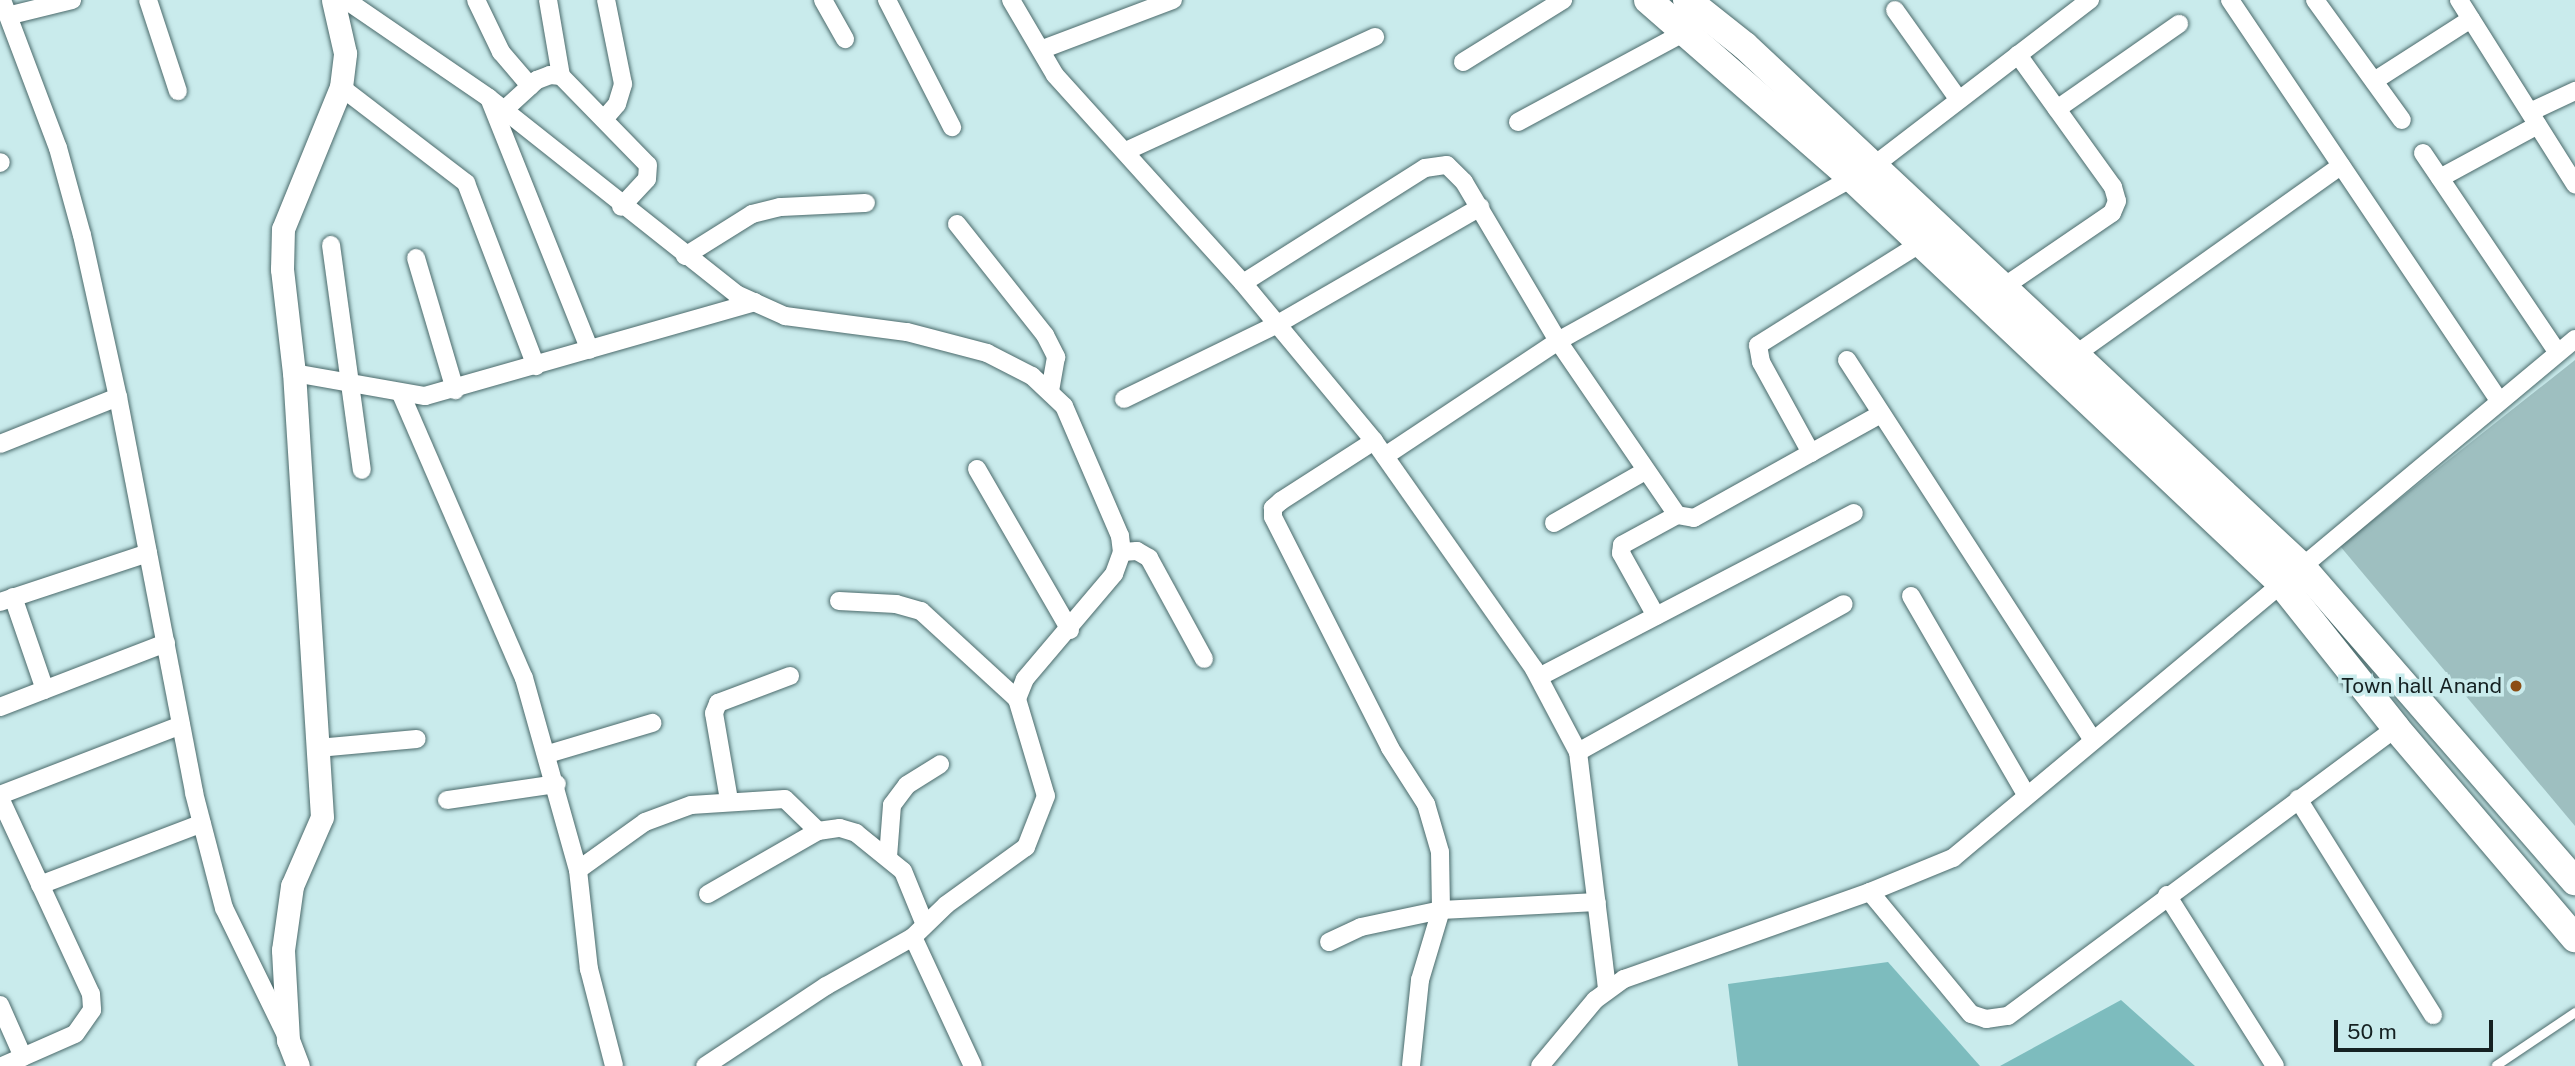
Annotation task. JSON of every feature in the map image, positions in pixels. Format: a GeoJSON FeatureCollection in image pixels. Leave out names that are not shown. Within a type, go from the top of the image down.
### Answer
{"type":"FeatureCollection","features":[{"type":"Feature","properties":{"kind":"main road"},"geometry":{"type":"LineString","coordinates":[[1648,0],[2002,288],[2076,354],[2290,573],[2575,881]]}},
{"type":"Feature","properties":{"kind":"main road"},"geometry":{"type":"LineString","coordinates":[[1687,0],[1745,46],[1862,173],[1921,243],[2290,573],[2396,728],[2575,938]]}},
{"type":"Feature","properties":{"kind":"street"},"geometry":{"type":"LineString","coordinates":[[72,0],[7,8],[62,160],[118,397],[181,725],[224,908],[298,1066]]}},
{"type":"Feature","properties":{"kind":"street"},"geometry":{"type":"LineString","coordinates":[[148,0],[178,91]]}},
{"type":"Feature","properties":{"kind":"street"},"geometry":{"type":"LineString","coordinates":[[288,1040],[284,950],[292,886],[322,817],[294,373],[282,270],[283,229],[341,87],[345,52],[333,0]]}},
{"type":"Feature","properties":{"kind":"street"},"geometry":{"type":"LineString","coordinates":[[346,0],[489,98],[621,207],[685,256],[755,302],[785,316],[907,332],[987,353],[1050,390],[1073,423],[1122,552],[1114,574],[1070,630],[1025,679],[1017,699]]}},
{"type":"Feature","properties":{"kind":"street"},"geometry":{"type":"LineString","coordinates":[[476,0],[501,52],[530,86]]}},
{"type":"Feature","properties":{"kind":"street"},"geometry":{"type":"LineString","coordinates":[[548,0],[561,76],[639,155],[649,173],[621,207]]}},
{"type":"Feature","properties":{"kind":"street"},"geometry":{"type":"LineString","coordinates":[[605,118],[617,104],[623,84],[606,0]]}},
{"type":"Feature","properties":{"kind":"street"},"geometry":{"type":"LineString","coordinates":[[823,0],[845,39]]}},
{"type":"Feature","properties":{"kind":"street"},"geometry":{"type":"LineString","coordinates":[[887,0],[952,127]]}},
{"type":"Feature","properties":{"kind":"street"},"geometry":{"type":"LineString","coordinates":[[1011,0],[1044,49],[1055,75],[1243,283],[1374,440],[1539,677],[1578,752],[1607,988]]}},
{"type":"Feature","properties":{"kind":"street"},"geometry":{"type":"LineString","coordinates":[[1044,49],[1173,0]]}},
{"type":"Feature","properties":{"kind":"street"},"geometry":{"type":"LineString","coordinates":[[1463,62],[1563,0]]}},
{"type":"Feature","properties":{"kind":"street"},"geometry":{"type":"LineString","coordinates":[[2230,0],[2499,401]]}},
{"type":"Feature","properties":{"kind":"street"},"geometry":{"type":"LineString","coordinates":[[2315,0],[2402,120]]}},
{"type":"Feature","properties":{"kind":"street"},"geometry":{"type":"LineString","coordinates":[[2459,0],[2575,184]]}},
{"type":"Feature","properties":{"kind":"street"},"geometry":{"type":"LineString","coordinates":[[1385,456],[1558,341],[1862,173],[2018,55],[2083,2]]}},
{"type":"Feature","properties":{"kind":"street"},"geometry":{"type":"LineString","coordinates":[[1895,10],[1959,100]]}},
{"type":"Feature","properties":{"kind":"street"},"geometry":{"type":"LineString","coordinates":[[2374,81],[2471,19]]}},
{"type":"Feature","properties":{"kind":"street"},"geometry":{"type":"LineString","coordinates":[[2057,109],[2179,24]]}},
{"type":"Feature","properties":{"kind":"street"},"geometry":{"type":"LineString","coordinates":[[1518,122],[1685,32]]}},
{"type":"Feature","properties":{"kind":"street"},"geometry":{"type":"LineString","coordinates":[[1126,151],[1375,37]]}},
{"type":"Feature","properties":{"kind":"street"},"geometry":{"type":"LineString","coordinates":[[2002,288],[2112,213],[2116,201],[2113,187],[2018,55]]}},
{"type":"Feature","properties":{"kind":"street"},"geometry":{"type":"LineString","coordinates":[[504,110],[530,86],[550,75],[561,76]]}},
{"type":"Feature","properties":{"kind":"street"},"geometry":{"type":"LineString","coordinates":[[341,87],[466,183],[536,366]]}},
{"type":"Feature","properties":{"kind":"street"},"geometry":{"type":"LineString","coordinates":[[2440,178],[2575,91]]}},
{"type":"Feature","properties":{"kind":"street"},"geometry":{"type":"LineString","coordinates":[[489,98],[590,349]]}},
{"type":"Feature","properties":{"kind":"street"},"geometry":{"type":"LineString","coordinates":[[2423,153],[2558,353]]}},
{"type":"Feature","properties":{"kind":"street"},"geometry":{"type":"LineString","coordinates":[[1243,283],[1436,164],[1456,171],[1558,341],[1676,515]]}},
{"type":"Feature","properties":{"kind":"street"},"geometry":{"type":"LineString","coordinates":[[2076,354],[2341,166]]}},
{"type":"Feature","properties":{"kind":"street"},"geometry":{"type":"LineString","coordinates":[[685,256],[752,214],[780,206],[866,204]]}},
{"type":"Feature","properties":{"kind":"street"},"geometry":{"type":"LineString","coordinates":[[1124,399],[1276,325],[1480,207]]}},
{"type":"Feature","properties":{"kind":"street"},"geometry":{"type":"LineString","coordinates":[[957,224],[1045,335],[1056,357],[1050,390]]}},
{"type":"Feature","properties":{"kind":"street"},"geometry":{"type":"LineString","coordinates":[[1811,453],[1761,362],[1758,345],[1921,243]]}},
{"type":"Feature","properties":{"kind":"street"},"geometry":{"type":"LineString","coordinates":[[331,245],[347,383],[362,470]]}},
{"type":"Feature","properties":{"kind":"street"},"geometry":{"type":"LineString","coordinates":[[416,258],[455,390]]}},
{"type":"Feature","properties":{"kind":"street"},"geometry":{"type":"LineString","coordinates":[[294,373],[401,394],[455,390],[755,302]]}},
{"type":"Feature","properties":{"kind":"street"},"geometry":{"type":"LineString","coordinates":[[1540,1066],[1607,988],[1871,892],[1953,858],[2026,793],[2575,339]]}},
{"type":"Feature","properties":{"kind":"street"},"geometry":{"type":"LineString","coordinates":[[1847,360],[2092,738]]}},
{"type":"Feature","properties":{"kind":"street"},"geometry":{"type":"LineString","coordinates":[[401,394],[524,678],[557,785],[579,870],[593,990],[614,1066]]}},
{"type":"Feature","properties":{"kind":"street"},"geometry":{"type":"LineString","coordinates":[[0,444],[118,397]]}},
{"type":"Feature","properties":{"kind":"street"},"geometry":{"type":"LineString","coordinates":[[1656,616],[1621,553],[1622,545],[1676,515],[1694,518],[1881,414]]}},
{"type":"Feature","properties":{"kind":"street"},"geometry":{"type":"LineString","coordinates":[[1374,440],[1281,501],[1273,508],[1273,517],[1390,748],[1426,803],[1440,852],[1441,910],[1420,980],[1411,1066]]}},
{"type":"Feature","properties":{"kind":"street"},"geometry":{"type":"LineString","coordinates":[[977,469],[1070,630]]}},
{"type":"Feature","properties":{"kind":"street"},"geometry":{"type":"LineString","coordinates":[[1554,523],[1645,471]]}},
{"type":"Feature","properties":{"kind":"street"},"geometry":{"type":"LineString","coordinates":[[1539,677],[1853,513]]}},
{"type":"Feature","properties":{"kind":"street"},"geometry":{"type":"LineString","coordinates":[[1122,552],[1137,551],[1149,558],[1204,659]]}},
{"type":"Feature","properties":{"kind":"street"},"geometry":{"type":"LineString","coordinates":[[45,690],[7,600],[148,554]]}},
{"type":"Feature","properties":{"kind":"street"},"geometry":{"type":"LineString","coordinates":[[1911,596],[2026,793]]}},
{"type":"Feature","properties":{"kind":"street"},"geometry":{"type":"LineString","coordinates":[[705,1066],[826,986],[919,931],[1026,846],[1040,821],[1046,796],[1017,699],[921,611],[896,604],[839,601]]}},
{"type":"Feature","properties":{"kind":"street"},"geometry":{"type":"LineString","coordinates":[[1578,752],[1844,604]]}},
{"type":"Feature","properties":{"kind":"street"},"geometry":{"type":"LineString","coordinates":[[0,708],[166,643]]}},
{"type":"Feature","properties":{"kind":"street"},"geometry":{"type":"LineString","coordinates":[[729,800],[714,713],[718,703],[790,676]]}},
{"type":"Feature","properties":{"kind":"street"},"geometry":{"type":"LineString","coordinates":[[548,754],[652,723]]}},
{"type":"Feature","properties":{"kind":"street"},"geometry":{"type":"LineString","coordinates":[[2,1066],[75,1034],[93,1010],[91,994],[0,796],[181,725]]}},
{"type":"Feature","properties":{"kind":"street"},"geometry":{"type":"LineString","coordinates":[[1871,892],[1971,1014],[1986,1019],[2008,1016],[2167,895],[2396,728]]}},
{"type":"Feature","properties":{"kind":"street"},"geometry":{"type":"LineString","coordinates":[[318,748],[417,739]]}},
{"type":"Feature","properties":{"kind":"street"},"geometry":{"type":"LineString","coordinates":[[888,857],[892,805],[907,785],[940,764]]}},
{"type":"Feature","properties":{"kind":"street"},"geometry":{"type":"LineString","coordinates":[[447,800],[557,785]]}},
{"type":"Feature","properties":{"kind":"street"},"geometry":{"type":"LineString","coordinates":[[579,870],[645,822],[691,805],[729,800],[785,799],[818,831]]}},
{"type":"Feature","properties":{"kind":"street"},"geometry":{"type":"LineString","coordinates":[[2298,799],[2433,1015]]}},
{"type":"Feature","properties":{"kind":"street"},"geometry":{"type":"LineString","coordinates":[[40,885],[202,823]]}},
{"type":"Feature","properties":{"kind":"street"},"geometry":{"type":"LineString","coordinates":[[708,894],[818,831],[840,828],[856,833],[903,871],[919,931],[973,1066]]}},
{"type":"Feature","properties":{"kind":"street"},"geometry":{"type":"LineString","coordinates":[[2167,895],[2275,1066]]}},
{"type":"Feature","properties":{"kind":"street"},"geometry":{"type":"LineString","coordinates":[[1329,942],[1361,927],[1441,910],[1597,902]]}},
{"type":"Feature","properties":{"kind":"street"},"geometry":{"type":"LineString","coordinates":[[0,1005],[23,1057]]}},
{"type":"Feature","properties":{"kind":"lane"},"geometry":{"type":"LineString","coordinates":[[2496,1065],[2575,1012]]}},
{"type":"Feature","properties":{"kind":"water"},"geometry":{"type":"Polygon","coordinates":[[[1888,962],[1980,1066],[1738,1066],[1728,984],[1888,962]]]}},
{"type":"Feature","properties":{"kind":"water"},"geometry":{"type":"Polygon","coordinates":[[[2121,1000],[2195,1066],[2000,1066],[2121,1000]]]}},
{"type":"Feature","properties":{"kind":"building","name":"Town hall Anand"},"geometry":{"type":"Polygon","coordinates":[[[2575,360],[2575,826],[2340,546],[2575,360]]]}},
{"type":"Feature","properties":{"kind":"place","name":"Town hall Anand"},"geometry":{"type":"Point","coordinates":[2516,686]}}]}
